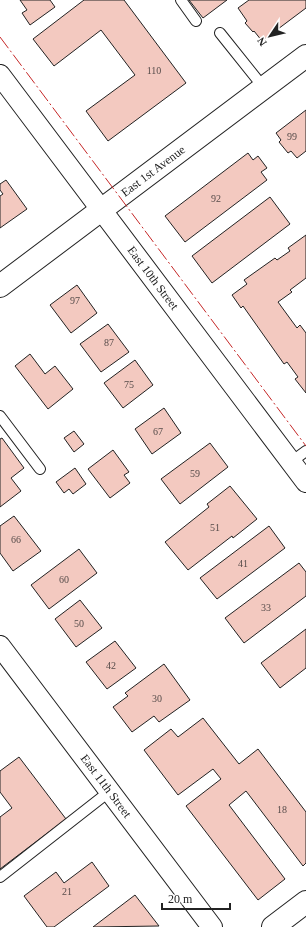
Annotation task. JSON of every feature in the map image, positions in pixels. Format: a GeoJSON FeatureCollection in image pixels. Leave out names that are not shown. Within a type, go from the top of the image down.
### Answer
{"type":"FeatureCollection","features":[{"type":"Feature","properties":{"kind":"street","name":"East 1st Avenue"},"geometry":{"type":"LineString","coordinates":[[0,286],[306,56]]}},
{"type":"Feature","properties":{"kind":"street","name":"East 10th Street"},"geometry":{"type":"LineString","coordinates":[[0,75],[101,210],[299,456],[306,482]]}},
{"type":"Feature","properties":{"kind":"street","name":"East 11th Street"},"geometry":{"type":"LineString","coordinates":[[0,646],[212,927]]}},
{"type":"Feature","properties":{"kind":"street"},"geometry":{"type":"LineString","coordinates":[[273,927],[306,902]]}},
{"type":"Feature","properties":{"kind":"lane"},"geometry":{"type":"LineString","coordinates":[[180,0],[196,21]]}},
{"type":"Feature","properties":{"kind":"lane"},"geometry":{"type":"LineString","coordinates":[[220,33],[264,88]]}},
{"type":"Feature","properties":{"kind":"lane"},"geometry":{"type":"LineString","coordinates":[[0,416],[40,469]]}},
{"type":"Feature","properties":{"kind":"lane"},"geometry":{"type":"LineString","coordinates":[[0,877],[110,792]]}},
{"type":"Feature","properties":{"kind":"building"},"geometry":{"type":"Polygon","coordinates":[[[20,0],[50,0],[55,7],[30,25],[22,13],[27,10],[20,0]]]}},
{"type":"Feature","properties":{"kind":"building"},"geometry":{"type":"Polygon","coordinates":[[[84,0],[124,0],[186,83],[108,141],[86,111],[135,75],[101,30],[54,66],[33,39],[84,0]]]}},
{"type":"Feature","properties":{"kind":"building"},"geometry":{"type":"Polygon","coordinates":[[[189,0],[227,0],[203,18],[189,0]]]}},
{"type":"Feature","properties":{"kind":"building"},"geometry":{"type":"Polygon","coordinates":[[[249,0],[306,0],[306,8],[262,41],[245,23],[247,21],[238,8],[249,0]]]}},
{"type":"Feature","properties":{"kind":"building"},"geometry":{"type":"Polygon","coordinates":[[[306,110],[306,151],[297,158],[291,151],[288,153],[279,142],[281,140],[276,133],[306,110]]]}},
{"type":"Feature","properties":{"kind":"building"},"geometry":{"type":"Polygon","coordinates":[[[248,153],[253,160],[258,156],[267,168],[261,172],[267,180],[185,242],[165,216],[248,153]]]}},
{"type":"Feature","properties":{"kind":"building"},"geometry":{"type":"Polygon","coordinates":[[[6,180],[27,209],[0,228],[0,196],[3,194],[0,190],[0,184],[6,180]]]}},
{"type":"Feature","properties":{"kind":"building"},"geometry":{"type":"Polygon","coordinates":[[[270,197],[290,224],[212,283],[192,256],[270,197]]]}},
{"type":"Feature","properties":{"kind":"building"},"geometry":{"type":"Polygon","coordinates":[[[306,235],[306,278],[290,290],[292,292],[278,302],[297,328],[300,325],[306,333],[306,393],[295,379],[298,377],[287,362],[284,364],[243,306],[241,308],[232,295],[247,284],[244,280],[275,258],[277,260],[290,251],[288,248],[306,235]]]}},
{"type":"Feature","properties":{"kind":"building"},"geometry":{"type":"Polygon","coordinates":[[[77,285],[97,313],[71,333],[50,305],[77,285]]]}},
{"type":"Feature","properties":{"kind":"building"},"geometry":{"type":"Polygon","coordinates":[[[108,324],[129,352],[101,372],[80,344],[108,324]]]}},
{"type":"Feature","properties":{"kind":"building"},"geometry":{"type":"Polygon","coordinates":[[[30,354],[45,374],[55,366],[73,389],[48,409],[15,366],[30,354]]]}},
{"type":"Feature","properties":{"kind":"building"},"geometry":{"type":"Polygon","coordinates":[[[135,360],[153,385],[123,408],[104,383],[135,360]]]}},
{"type":"Feature","properties":{"kind":"building"},"geometry":{"type":"Polygon","coordinates":[[[164,408],[181,433],[152,454],[135,429],[164,408]]]}},
{"type":"Feature","properties":{"kind":"building"},"geometry":{"type":"Polygon","coordinates":[[[74,431],[84,444],[74,452],[64,438],[74,431]]]}},
{"type":"Feature","properties":{"kind":"building"},"geometry":{"type":"Polygon","coordinates":[[[2,438],[24,468],[11,478],[21,491],[0,507],[0,439],[2,438]]]}},
{"type":"Feature","properties":{"kind":"building"},"geometry":{"type":"Polygon","coordinates":[[[210,443],[228,467],[180,504],[161,479],[210,443]]]}},
{"type":"Feature","properties":{"kind":"building"},"geometry":{"type":"Polygon","coordinates":[[[113,450],[129,472],[124,475],[130,483],[110,498],[88,469],[113,450]]]}},
{"type":"Feature","properties":{"kind":"building"},"geometry":{"type":"Polygon","coordinates":[[[75,468],[86,484],[73,494],[69,489],[64,493],[56,482],[75,468]]]}},
{"type":"Feature","properties":{"kind":"building"},"geometry":{"type":"Polygon","coordinates":[[[230,486],[257,519],[188,570],[165,542],[209,507],[207,504],[230,486]]]}},
{"type":"Feature","properties":{"kind":"building"},"geometry":{"type":"Polygon","coordinates":[[[14,516],[41,551],[13,571],[0,553],[0,526],[14,516]]]}},
{"type":"Feature","properties":{"kind":"building"},"geometry":{"type":"Polygon","coordinates":[[[269,526],[285,548],[217,599],[200,578],[269,526]]]}},
{"type":"Feature","properties":{"kind":"building"},"geometry":{"type":"Polygon","coordinates":[[[79,549],[97,573],[49,609],[31,585],[79,549]]]}},
{"type":"Feature","properties":{"kind":"building"},"geometry":{"type":"Polygon","coordinates":[[[299,563],[306,572],[306,596],[244,643],[225,618],[299,563]]]}},
{"type":"Feature","properties":{"kind":"building"},"geometry":{"type":"Polygon","coordinates":[[[80,600],[102,628],[76,647],[55,619],[80,600]]]}},
{"type":"Feature","properties":{"kind":"building"},"geometry":{"type":"Polygon","coordinates":[[[306,629],[306,668],[280,688],[261,663],[306,629]]]}},
{"type":"Feature","properties":{"kind":"building"},"geometry":{"type":"Polygon","coordinates":[[[115,641],[136,668],[107,689],[86,662],[115,641]]]}},
{"type":"Feature","properties":{"kind":"building"},"geometry":{"type":"Polygon","coordinates":[[[164,664],[190,700],[159,722],[154,716],[132,732],[113,707],[128,696],[125,693],[164,664]]]}},
{"type":"Feature","properties":{"kind":"building"},"geometry":{"type":"Polygon","coordinates":[[[203,718],[239,764],[258,749],[306,812],[306,863],[303,866],[246,791],[229,805],[285,879],[258,900],[186,806],[221,779],[213,769],[178,795],[144,750],[171,729],[178,737],[203,718]]]}},
{"type":"Feature","properties":{"kind":"building"},"geometry":{"type":"Polygon","coordinates":[[[19,757],[66,819],[0,869],[0,817],[12,808],[0,792],[0,771],[19,757]]]}},
{"type":"Feature","properties":{"kind":"building"},"geometry":{"type":"Polygon","coordinates":[[[92,862],[109,886],[54,927],[47,927],[24,896],[56,872],[64,883],[92,862]]]}},
{"type":"Feature","properties":{"kind":"building"},"geometry":{"type":"Polygon","coordinates":[[[135,895],[159,926],[93,927],[135,895]]]}},
{"type":"Feature","properties":{"kind":"power"},"geometry":{"type":"LineString","coordinates":[[0,37],[306,446]]}}]}
